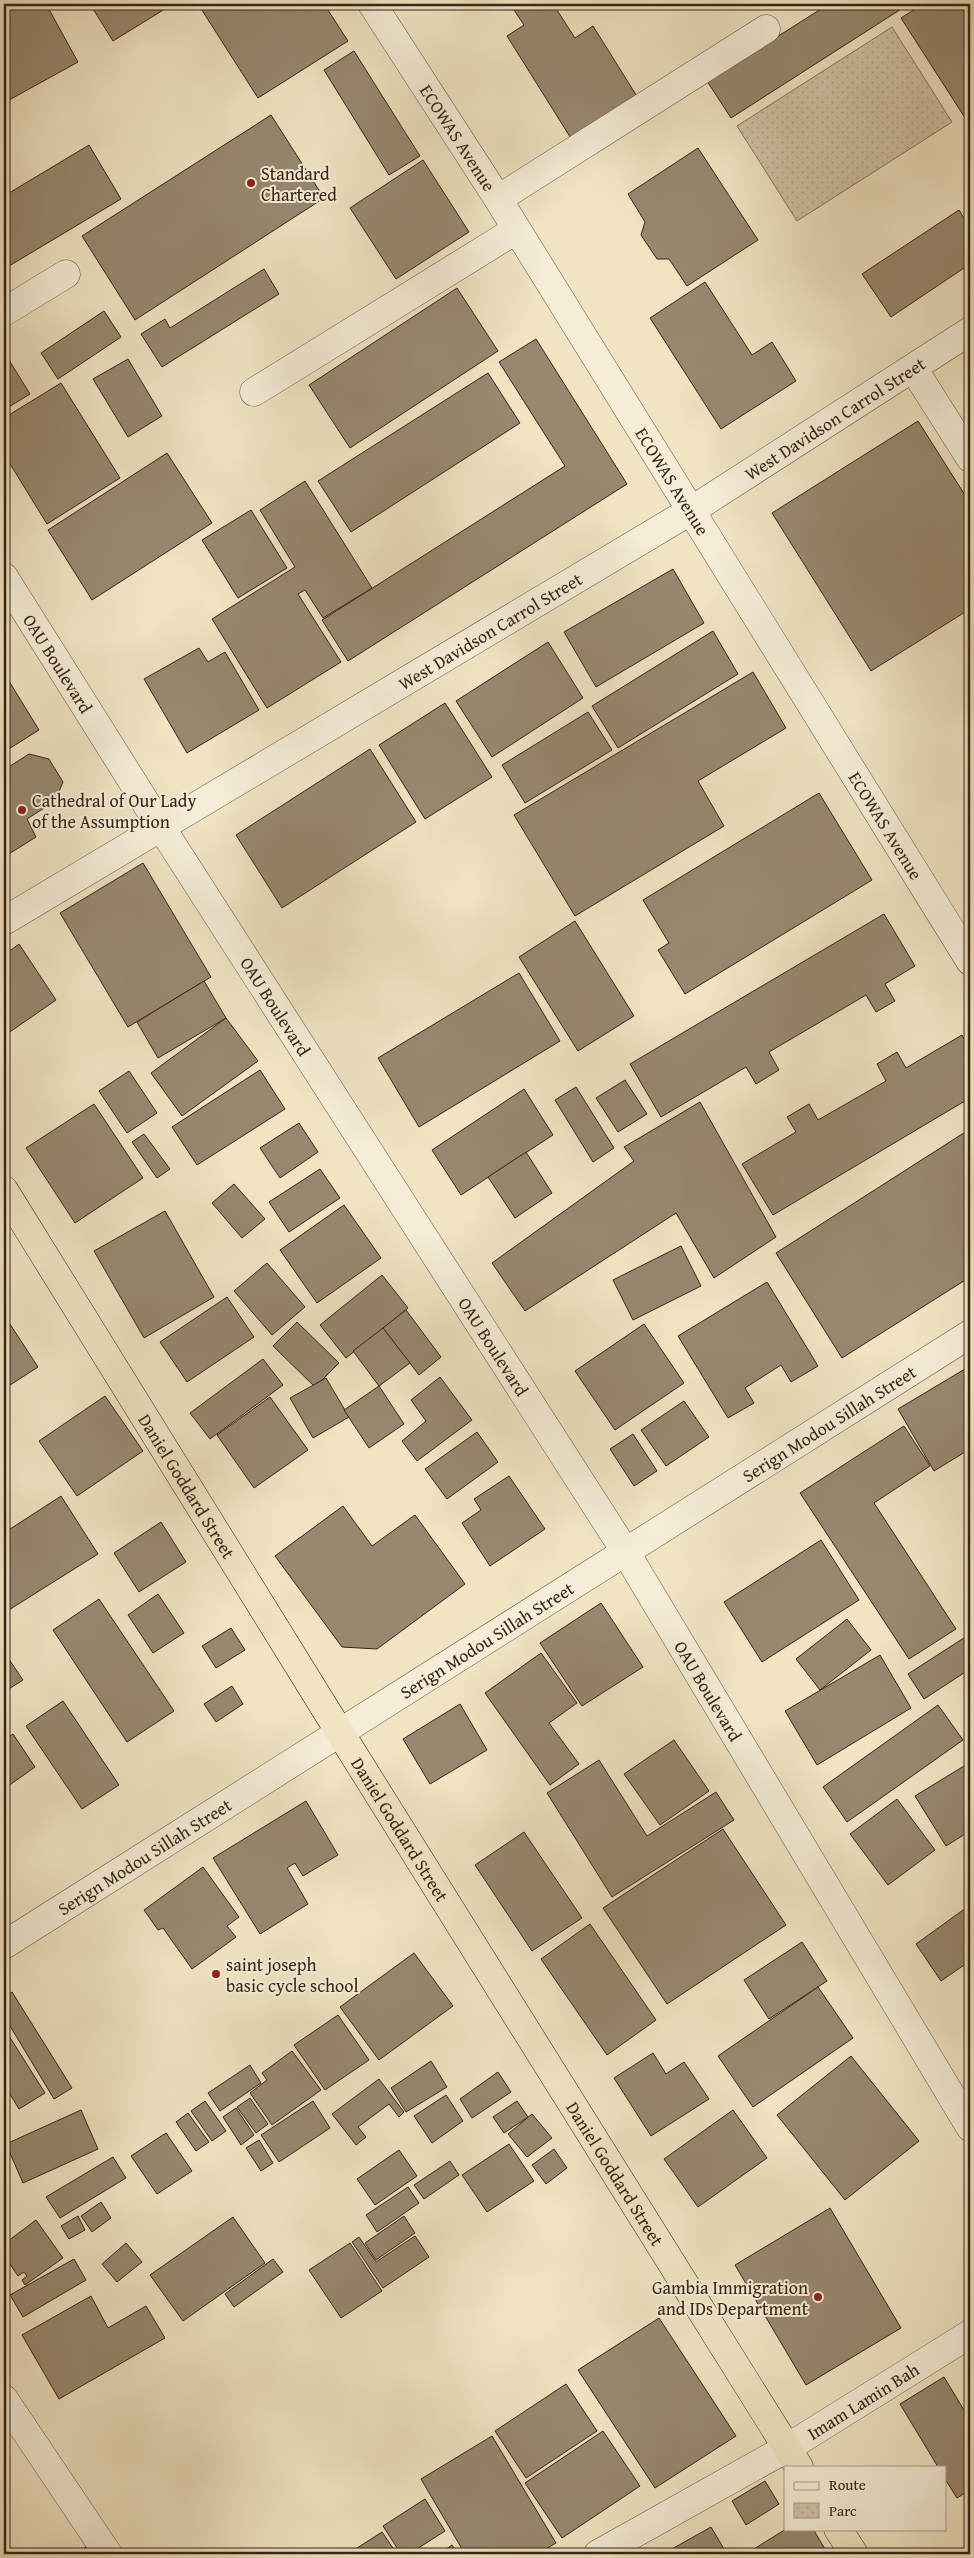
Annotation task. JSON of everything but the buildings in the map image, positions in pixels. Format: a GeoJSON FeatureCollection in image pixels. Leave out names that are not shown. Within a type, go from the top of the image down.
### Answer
{"type":"FeatureCollection","features":[{"type":"Feature","properties":{"kind":"highway","name":"Daniel Goddard Street"},"geometry":{"type":"LineString","coordinates":[[4,1190],[793,2458]]}},
{"type":"Feature","properties":{"kind":"highway"},"geometry":{"type":"LineString","coordinates":[[839,2530],[854,2554]]}},
{"type":"Feature","properties":{"kind":"street","name":"ECOWAS Avenue"},"geometry":{"type":"LineString","coordinates":[[372,4],[498,199],[970,962]]}},
{"type":"Feature","properties":{"kind":"street"},"geometry":{"type":"LineString","coordinates":[[498,199],[766,29]]}},
{"type":"Feature","properties":{"kind":"street"},"geometry":{"type":"LineString","coordinates":[[254,392],[516,230]]}},
{"type":"Feature","properties":{"kind":"street"},"geometry":{"type":"LineString","coordinates":[[4,312],[66,274]]}},
{"type":"Feature","properties":{"kind":"street","name":"West Davidson Carrol Street"},"geometry":{"type":"LineString","coordinates":[[4,921],[692,510],[970,331]]}},
{"type":"Feature","properties":{"kind":"street"},"geometry":{"type":"LineString","coordinates":[[913,368],[970,458]]}},
{"type":"Feature","properties":{"kind":"street","name":"OAU Boulevard"},"geometry":{"type":"LineString","coordinates":[[4,577],[161,827],[625,1551],[970,2127]]}},
{"type":"Feature","properties":{"kind":"street","name":"Serign Modou Sillah Street"},"geometry":{"type":"LineString","coordinates":[[4,1945],[339,1731],[970,1334]]}},
{"type":"Feature","properties":{"kind":"street","name":"Imam Lamin Bah"},"geometry":{"type":"LineString","coordinates":[[598,2554],[793,2458],[970,2334]]}},
{"type":"Feature","properties":{"kind":"street"},"geometry":{"type":"LineString","coordinates":[[4,2399],[108,2554]]}},
{"type":"Feature","properties":{"kind":"green space"},"geometry":{"type":"Polygon","coordinates":[[[892,27],[952,122],[797,221],[737,126],[892,27]]]}},
{"type":"Feature","properties":{"kind":"place","name":"Standard Chartered"},"geometry":{"type":"Point","coordinates":[251,183]}},
{"type":"Feature","properties":{"kind":"place","name":"Cathedral of Our Lady of the Assumption"},"geometry":{"type":"Point","coordinates":[22,810]}},
{"type":"Feature","properties":{"kind":"place","name":"saint joseph basic cycle school"},"geometry":{"type":"Point","coordinates":[216,1974]}},
{"type":"Feature","properties":{"kind":"place","name":"Gambia Immigration and IDs Department"},"geometry":{"type":"Point","coordinates":[818,2297]}}]}
